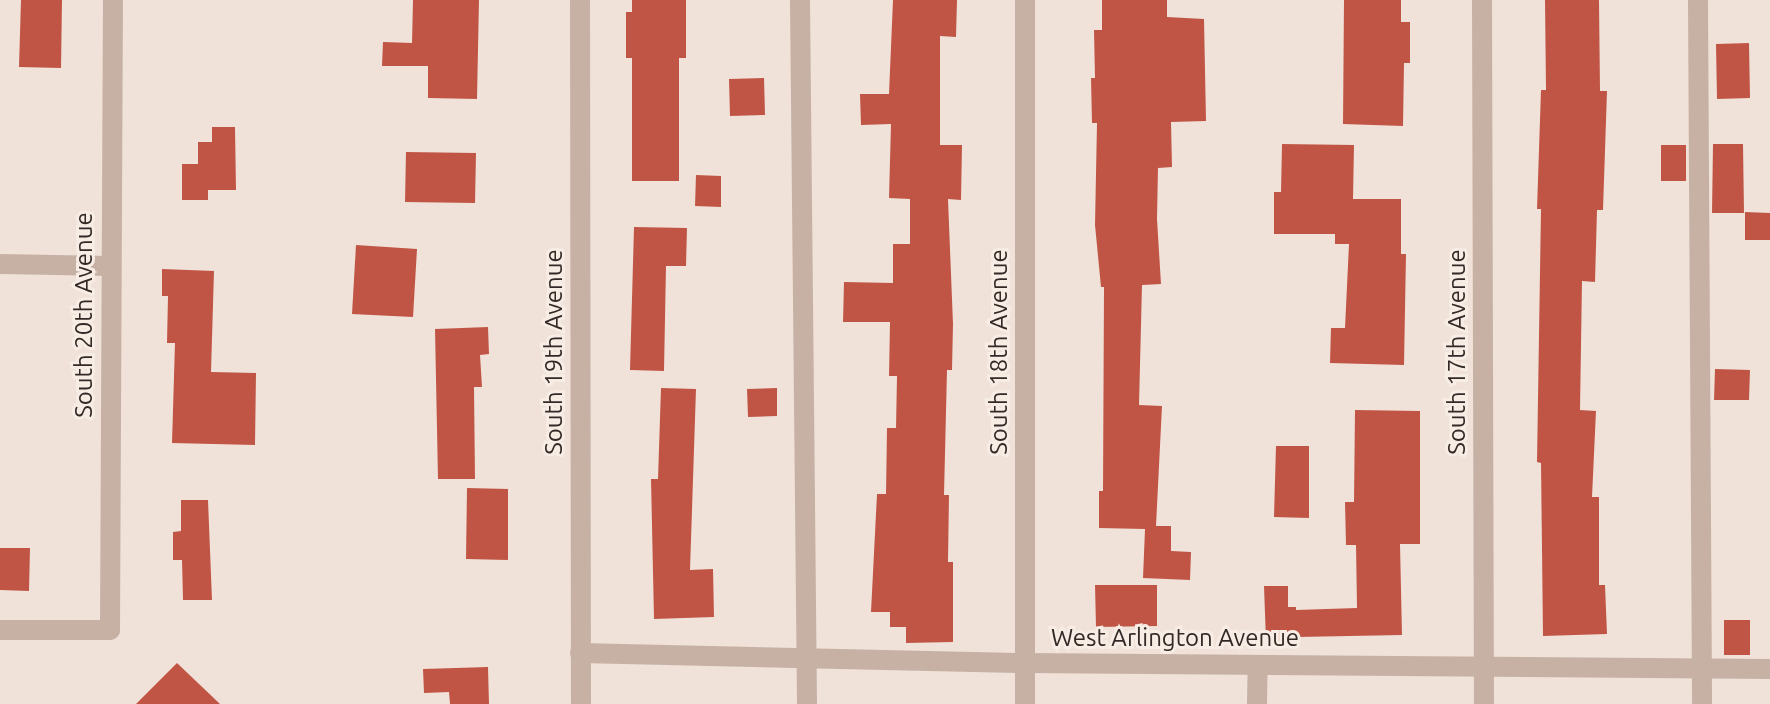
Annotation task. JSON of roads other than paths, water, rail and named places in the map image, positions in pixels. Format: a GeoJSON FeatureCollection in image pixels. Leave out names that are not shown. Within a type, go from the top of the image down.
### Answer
{"type":"FeatureCollection","features":[{"type":"Feature","properties":{"kind":"street","name":"South 20th Avenue"},"geometry":{"type":"LineString","coordinates":[[0,630],[110,630],[113,0]]}},
{"type":"Feature","properties":{"kind":"street","name":"South 19th Avenue"},"geometry":{"type":"LineString","coordinates":[[580,0],[581,704]]}},
{"type":"Feature","properties":{"kind":"street"},"geometry":{"type":"LineString","coordinates":[[800,0],[807,704]]}},
{"type":"Feature","properties":{"kind":"street","name":"South 18th Avenue"},"geometry":{"type":"LineString","coordinates":[[1025,0],[1025,704]]}},
{"type":"Feature","properties":{"kind":"street","name":"South 17th Avenue"},"geometry":{"type":"LineString","coordinates":[[1482,0],[1484,704]]}},
{"type":"Feature","properties":{"kind":"street"},"geometry":{"type":"LineString","coordinates":[[1698,0],[1702,704]]}},
{"type":"Feature","properties":{"kind":"street"},"geometry":{"type":"LineString","coordinates":[[0,264],[110,266]]}},
{"type":"Feature","properties":{"kind":"street","name":"West Arlington Avenue"},"geometry":{"type":"LineString","coordinates":[[580,653],[1024,663],[1770,669]]}},
{"type":"Feature","properties":{"kind":"street"},"geometry":{"type":"LineString","coordinates":[[1257,704],[1258,665]]}}]}
